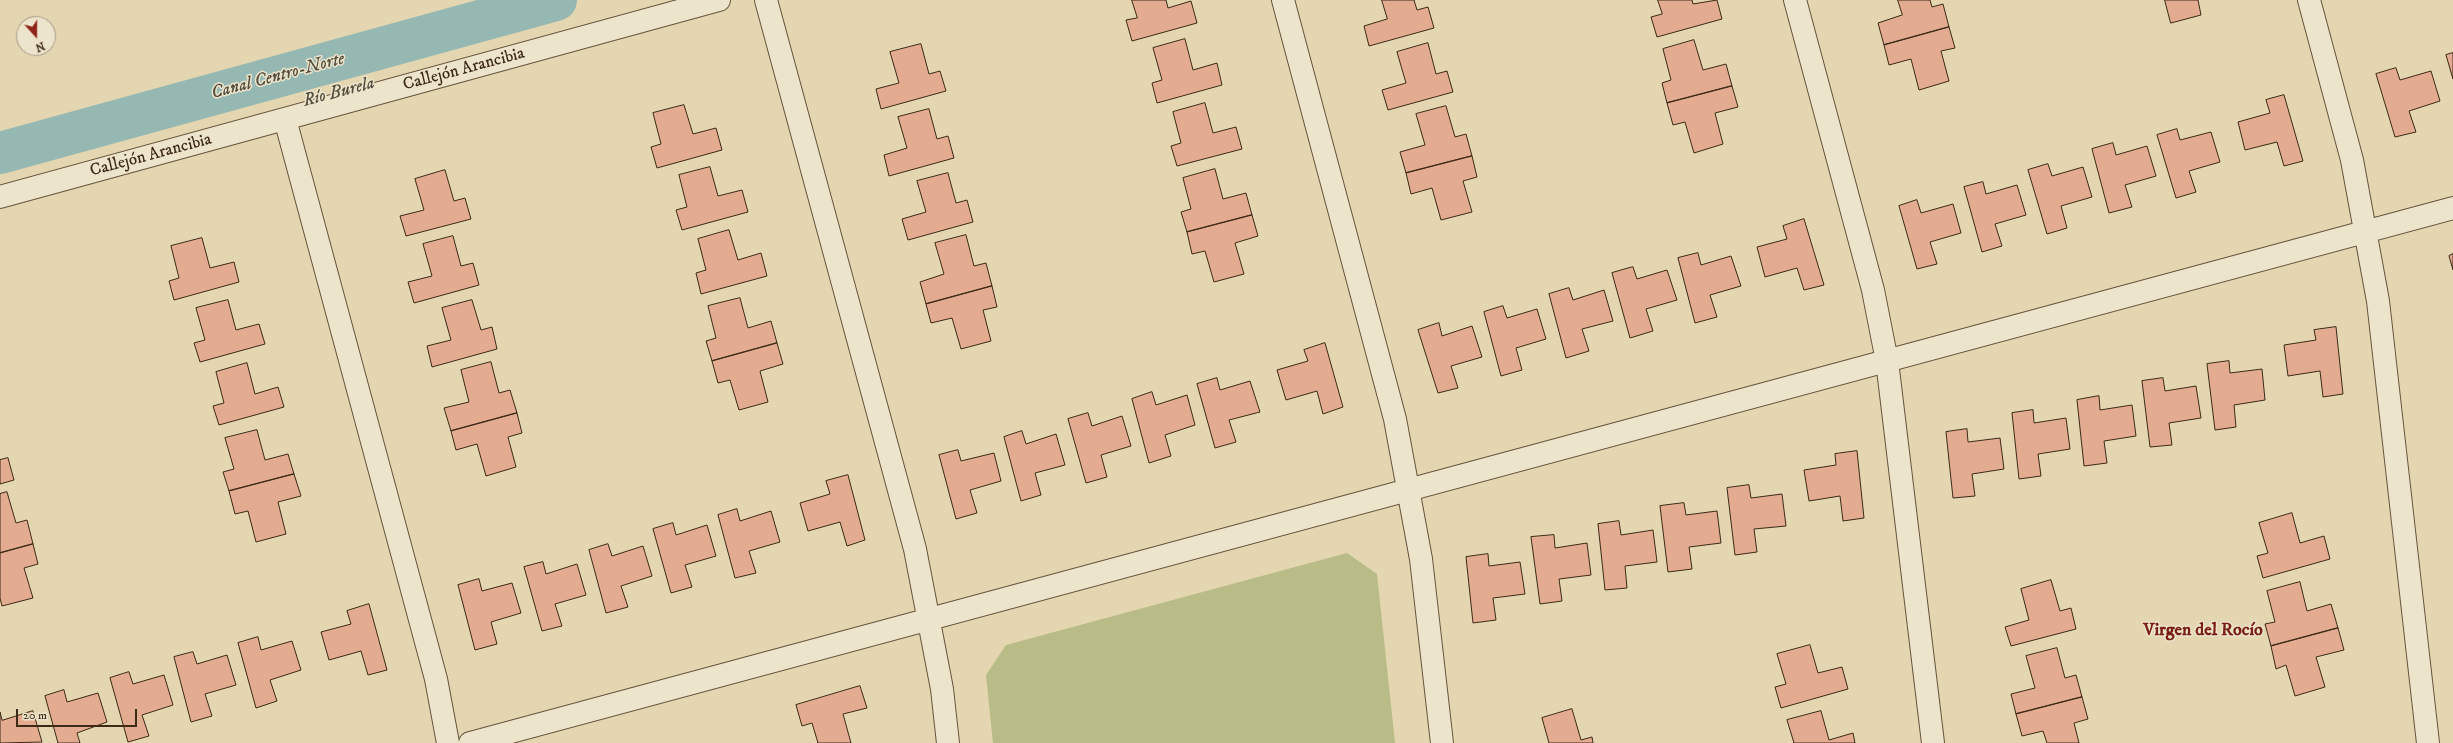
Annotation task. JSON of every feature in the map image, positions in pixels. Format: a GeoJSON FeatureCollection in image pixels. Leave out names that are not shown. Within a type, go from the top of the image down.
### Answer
{"type":"FeatureCollection","features":[{"type":"Feature","properties":{"kind":"street","name":"Callejón Arancibia"},"geometry":{"type":"LineString","coordinates":[[0,197],[719,0]]}},
{"type":"Feature","properties":{"kind":"street"},"geometry":{"type":"LineString","coordinates":[[766,0],[915,549],[942,689],[948,743]]}},
{"type":"Feature","properties":{"kind":"street"},"geometry":{"type":"LineString","coordinates":[[1283,0],[1395,419],[1421,559],[1442,743]]}},
{"type":"Feature","properties":{"kind":"street"},"geometry":{"type":"LineString","coordinates":[[1795,0],[1873,290],[1887,360],[1933,743]]}},
{"type":"Feature","properties":{"kind":"street"},"geometry":{"type":"LineString","coordinates":[[2309,0],[2352,160],[2378,301],[2428,743]]}},
{"type":"Feature","properties":{"kind":"street"},"geometry":{"type":"LineString","coordinates":[[285,119],[436,679],[448,743]]}},
{"type":"Feature","properties":{"kind":"street"},"geometry":{"type":"LineString","coordinates":[[470,743],[2453,208]]}},
{"type":"Feature","properties":{"kind":"green space"},"geometry":{"type":"Polygon","coordinates":[[[1347,553],[1377,574],[1395,743],[993,743],[986,675],[1006,645],[1347,553]]]}},
{"type":"Feature","properties":{"kind":"building"},"geometry":{"type":"Polygon","coordinates":[[[1132,0],[1166,0],[1168,8],[1191,1],[1197,23],[1132,41],[1126,20],[1137,18],[1132,0]]]}},
{"type":"Feature","properties":{"kind":"building"},"geometry":{"type":"Polygon","coordinates":[[[1382,0],[1414,0],[1417,10],[1428,7],[1434,28],[1369,46],[1364,26],[1387,19],[1382,0]]]}},
{"type":"Feature","properties":{"kind":"building"},"geometry":{"type":"Polygon","coordinates":[[[1658,0],[1692,0],[1693,4],[1717,0],[1722,19],[1657,37],[1651,17],[1662,14],[1658,0]]]}},
{"type":"Feature","properties":{"kind":"building"},"geometry":{"type":"Polygon","coordinates":[[[1898,0],[1930,0],[1932,7],[1943,4],[1949,27],[1884,45],[1878,23],[1902,15],[1898,0]]]}},
{"type":"Feature","properties":{"kind":"building"},"geometry":{"type":"Polygon","coordinates":[[[2165,0],[2198,0],[2201,15],[2171,23],[2165,0]]]}},
{"type":"Feature","properties":{"kind":"building"},"geometry":{"type":"Polygon","coordinates":[[[1949,27],[1955,48],[1941,51],[1949,81],[1919,90],[1911,59],[1889,65],[1884,45],[1949,27]]]}},
{"type":"Feature","properties":{"kind":"building"},"geometry":{"type":"Polygon","coordinates":[[[1185,39],[1193,70],[1217,63],[1222,85],[1157,103],[1152,83],[1162,80],[1153,48],[1185,39]]]}},
{"type":"Feature","properties":{"kind":"building"},"geometry":{"type":"Polygon","coordinates":[[[1694,40],[1703,70],[1726,64],[1732,86],[1667,103],[1662,83],[1671,80],[1663,49],[1694,40]]]}},
{"type":"Feature","properties":{"kind":"building"},"geometry":{"type":"Polygon","coordinates":[[[1428,43],[1436,74],[1447,71],[1453,92],[1388,110],[1382,90],[1406,83],[1397,52],[1428,43]]]}},
{"type":"Feature","properties":{"kind":"building"},"geometry":{"type":"Polygon","coordinates":[[[921,44],[929,74],[940,71],[946,91],[881,109],[876,89],[899,83],[890,52],[921,44]]]}},
{"type":"Feature","properties":{"kind":"building"},"geometry":{"type":"Polygon","coordinates":[[[2453,53],[2453,79],[2446,55],[2453,53]]]}},
{"type":"Feature","properties":{"kind":"building"},"geometry":{"type":"Polygon","coordinates":[[[2396,68],[2400,80],[2431,71],[2440,101],[2409,111],[2416,132],[2395,137],[2376,74],[2396,68]]]}},
{"type":"Feature","properties":{"kind":"building"},"geometry":{"type":"Polygon","coordinates":[[[1732,86],[1738,107],[1715,113],[1723,144],[1694,153],[1685,122],[1673,125],[1667,103],[1732,86]]]}},
{"type":"Feature","properties":{"kind":"building"},"geometry":{"type":"Polygon","coordinates":[[[2284,95],[2303,161],[2284,166],[2277,142],[2245,150],[2238,122],[2270,113],[2266,100],[2284,95]]]}},
{"type":"Feature","properties":{"kind":"building"},"geometry":{"type":"Polygon","coordinates":[[[1205,103],[1213,133],[1236,127],[1242,149],[1177,166],[1171,146],[1181,143],[1173,112],[1205,103]]]}},
{"type":"Feature","properties":{"kind":"building"},"geometry":{"type":"Polygon","coordinates":[[[684,105],[693,134],[716,128],[722,150],[657,168],[651,147],[661,144],[653,113],[684,105]]]}},
{"type":"Feature","properties":{"kind":"building"},"geometry":{"type":"Polygon","coordinates":[[[1446,106],[1455,137],[1466,134],[1472,156],[1406,173],[1400,152],[1425,145],[1416,114],[1446,106]]]}},
{"type":"Feature","properties":{"kind":"building"},"geometry":{"type":"Polygon","coordinates":[[[929,109],[937,139],[948,136],[954,158],[889,176],[884,155],[907,148],[898,117],[929,109]]]}},
{"type":"Feature","properties":{"kind":"building"},"geometry":{"type":"Polygon","coordinates":[[[2177,129],[2180,140],[2211,132],[2220,162],[2189,171],[2196,192],[2176,198],[2157,135],[2177,129]]]}},
{"type":"Feature","properties":{"kind":"building"},"geometry":{"type":"Polygon","coordinates":[[[2113,143],[2116,155],[2147,146],[2156,176],[2125,185],[2132,207],[2109,213],[2092,149],[2113,143]]]}},
{"type":"Feature","properties":{"kind":"building"},"geometry":{"type":"Polygon","coordinates":[[[1472,156],[1477,177],[1463,181],[1472,212],[1441,220],[1432,188],[1411,194],[1406,173],[1472,156]]]}},
{"type":"Feature","properties":{"kind":"building"},"geometry":{"type":"Polygon","coordinates":[[[2048,164],[2052,176],[2083,167],[2092,197],[2061,206],[2067,228],[2047,234],[2028,170],[2048,164]]]}},
{"type":"Feature","properties":{"kind":"building"},"geometry":{"type":"Polygon","coordinates":[[[710,167],[718,196],[742,190],[748,212],[682,230],[676,210],[687,207],[679,175],[710,167]]]}},
{"type":"Feature","properties":{"kind":"building"},"geometry":{"type":"Polygon","coordinates":[[[1215,169],[1223,199],[1246,193],[1252,215],[1187,232],[1181,212],[1191,209],[1183,178],[1215,169]]]}},
{"type":"Feature","properties":{"kind":"building"},"geometry":{"type":"Polygon","coordinates":[[[445,170],[454,201],[465,198],[471,219],[406,236],[400,216],[424,210],[415,179],[445,170]]]}},
{"type":"Feature","properties":{"kind":"building"},"geometry":{"type":"Polygon","coordinates":[[[948,173],[956,203],[967,200],[973,222],[908,240],[902,219],[926,212],[917,181],[948,173]]]}},
{"type":"Feature","properties":{"kind":"building"},"geometry":{"type":"Polygon","coordinates":[[[1983,182],[1986,194],[2017,185],[2026,215],[1995,224],[2002,246],[1982,252],[1964,187],[1983,182]]]}},
{"type":"Feature","properties":{"kind":"building"},"geometry":{"type":"Polygon","coordinates":[[[1917,200],[1921,213],[1953,204],[1961,233],[1930,242],[1937,264],[1917,269],[1899,206],[1917,200]]]}},
{"type":"Feature","properties":{"kind":"building"},"geometry":{"type":"Polygon","coordinates":[[[1252,215],[1258,236],[1235,243],[1244,274],[1214,282],[1205,251],[1192,254],[1187,232],[1252,215]]]}},
{"type":"Feature","properties":{"kind":"building"},"geometry":{"type":"Polygon","coordinates":[[[1804,219],[1824,285],[1804,290],[1797,268],[1765,277],[1757,247],[1787,239],[1783,226],[1804,219]]]}},
{"type":"Feature","properties":{"kind":"building"},"geometry":{"type":"Polygon","coordinates":[[[729,230],[738,260],[761,253],[767,276],[701,294],[696,273],[706,270],[698,239],[729,230]]]}},
{"type":"Feature","properties":{"kind":"building"},"geometry":{"type":"Polygon","coordinates":[[[966,235],[974,266],[986,263],[992,286],[926,304],[920,282],[944,274],[935,243],[966,235]]]}},
{"type":"Feature","properties":{"kind":"building"},"geometry":{"type":"Polygon","coordinates":[[[453,236],[461,266],[473,263],[479,285],[414,303],[408,282],[432,276],[423,244],[453,236]]]}},
{"type":"Feature","properties":{"kind":"building"},"geometry":{"type":"Polygon","coordinates":[[[202,238],[210,268],[234,262],[239,282],[174,300],[169,281],[179,278],[171,246],[202,238]]]}},
{"type":"Feature","properties":{"kind":"building"},"geometry":{"type":"Polygon","coordinates":[[[1698,253],[1701,265],[1731,256],[1741,286],[1710,295],[1717,317],[1695,323],[1678,258],[1698,253]]]}},
{"type":"Feature","properties":{"kind":"building"},"geometry":{"type":"Polygon","coordinates":[[[2453,254],[2453,270],[2449,256],[2453,254]]]}},
{"type":"Feature","properties":{"kind":"building"},"geometry":{"type":"Polygon","coordinates":[[[1633,267],[1637,279],[1667,270],[1677,300],[1646,309],[1653,331],[1630,338],[1612,273],[1633,267]]]}},
{"type":"Feature","properties":{"kind":"building"},"geometry":{"type":"Polygon","coordinates":[[[992,286],[997,307],[983,310],[991,341],[961,349],[952,318],[931,323],[926,304],[992,286]]]}},
{"type":"Feature","properties":{"kind":"building"},"geometry":{"type":"Polygon","coordinates":[[[1569,288],[1573,300],[1604,290],[1613,321],[1582,329],[1589,351],[1566,358],[1549,294],[1569,288]]]}},
{"type":"Feature","properties":{"kind":"building"},"geometry":{"type":"Polygon","coordinates":[[[740,298],[748,328],[771,321],[777,343],[712,361],[706,341],[716,338],[708,306],[740,298]]]}},
{"type":"Feature","properties":{"kind":"building"},"geometry":{"type":"Polygon","coordinates":[[[228,300],[236,330],[259,324],[265,344],[200,362],[194,343],[205,340],[196,308],[228,300]]]}},
{"type":"Feature","properties":{"kind":"building"},"geometry":{"type":"Polygon","coordinates":[[[472,300],[481,330],[492,327],[497,349],[432,367],[427,346],[451,340],[442,308],[472,300]]]}},
{"type":"Feature","properties":{"kind":"building"},"geometry":{"type":"Polygon","coordinates":[[[1503,306],[1507,318],[1537,309],[1546,339],[1516,348],[1522,370],[1501,376],[1484,312],[1503,306]]]}},
{"type":"Feature","properties":{"kind":"building"},"geometry":{"type":"Polygon","coordinates":[[[1439,323],[1442,336],[1472,326],[1482,357],[1451,366],[1458,388],[1438,393],[1418,330],[1439,323]]]}},
{"type":"Feature","properties":{"kind":"building"},"geometry":{"type":"Polygon","coordinates":[[[2336,327],[2343,394],[2323,397],[2320,371],[2288,376],[2284,345],[2316,340],[2314,330],[2336,327]]]}},
{"type":"Feature","properties":{"kind":"building"},"geometry":{"type":"Polygon","coordinates":[[[777,343],[783,364],[760,371],[768,402],[739,410],[730,380],[718,383],[712,361],[777,343]]]}},
{"type":"Feature","properties":{"kind":"building"},"geometry":{"type":"Polygon","coordinates":[[[1325,343],[1343,407],[1323,414],[1317,391],[1286,400],[1277,370],[1308,361],[1304,350],[1325,343]]]}},
{"type":"Feature","properties":{"kind":"building"},"geometry":{"type":"Polygon","coordinates":[[[2229,361],[2230,373],[2262,369],[2265,400],[2234,405],[2236,427],[2215,430],[2207,364],[2229,361]]]}},
{"type":"Feature","properties":{"kind":"building"},"geometry":{"type":"Polygon","coordinates":[[[491,362],[499,393],[510,390],[517,413],[451,431],[444,408],[469,402],[461,370],[491,362]]]}},
{"type":"Feature","properties":{"kind":"building"},"geometry":{"type":"Polygon","coordinates":[[[247,363],[255,394],[278,387],[284,407],[219,425],[213,406],[224,403],[216,372],[247,363]]]}},
{"type":"Feature","properties":{"kind":"building"},"geometry":{"type":"Polygon","coordinates":[[[1217,378],[1220,390],[1250,381],[1260,412],[1229,420],[1236,442],[1215,448],[1197,384],[1217,378]]]}},
{"type":"Feature","properties":{"kind":"building"},"geometry":{"type":"Polygon","coordinates":[[[2163,378],[2165,391],[2196,386],[2201,418],[2169,423],[2172,445],[2150,447],[2142,381],[2163,378]]]}},
{"type":"Feature","properties":{"kind":"building"},"geometry":{"type":"Polygon","coordinates":[[[1152,392],[1156,405],[1187,395],[1195,425],[1165,435],[1171,456],[1149,463],[1132,399],[1152,392]]]}},
{"type":"Feature","properties":{"kind":"building"},"geometry":{"type":"Polygon","coordinates":[[[2099,396],[2100,410],[2132,405],[2136,436],[2104,441],[2107,463],[2084,466],[2077,400],[2099,396]]]}},
{"type":"Feature","properties":{"kind":"building"},"geometry":{"type":"Polygon","coordinates":[[[2033,410],[2034,423],[2066,418],[2070,449],[2038,454],[2041,476],[2019,479],[2012,413],[2033,410]]]}},
{"type":"Feature","properties":{"kind":"building"},"geometry":{"type":"Polygon","coordinates":[[[517,413],[522,433],[508,437],[516,467],[486,476],[477,444],[456,450],[451,431],[517,413]]]}},
{"type":"Feature","properties":{"kind":"building"},"geometry":{"type":"Polygon","coordinates":[[[1088,413],[1092,426],[1122,416],[1131,446],[1101,455],[1107,477],[1086,483],[1068,419],[1088,413]]]}},
{"type":"Feature","properties":{"kind":"building"},"geometry":{"type":"Polygon","coordinates":[[[1967,429],[1968,442],[2000,438],[2004,469],[1972,474],[1975,496],[1953,498],[1946,432],[1967,429]]]}},
{"type":"Feature","properties":{"kind":"building"},"geometry":{"type":"Polygon","coordinates":[[[257,430],[265,460],[288,454],[294,474],[229,491],[223,472],[234,469],[225,438],[257,430]]]}},
{"type":"Feature","properties":{"kind":"building"},"geometry":{"type":"Polygon","coordinates":[[[1022,431],[1026,444],[1056,434],[1065,465],[1035,473],[1041,495],[1021,501],[1004,437],[1022,431]]]}},
{"type":"Feature","properties":{"kind":"building"},"geometry":{"type":"Polygon","coordinates":[[[958,450],[961,461],[994,453],[1001,481],[970,490],[977,513],[956,519],[939,455],[958,450]]]}},
{"type":"Feature","properties":{"kind":"building"},"geometry":{"type":"Polygon","coordinates":[[[1857,451],[1864,518],[1843,521],[1840,496],[1809,501],[1804,470],[1836,465],[1835,454],[1857,451]]]}},
{"type":"Feature","properties":{"kind":"building"},"geometry":{"type":"Polygon","coordinates":[[[8,458],[14,480],[0,484],[0,460],[8,458]]]}},
{"type":"Feature","properties":{"kind":"building"},"geometry":{"type":"Polygon","coordinates":[[[294,474],[301,496],[278,502],[286,534],[256,542],[248,511],[235,514],[229,491],[294,474]]]}},
{"type":"Feature","properties":{"kind":"building"},"geometry":{"type":"Polygon","coordinates":[[[848,475],[865,540],[847,546],[840,522],[808,531],[800,503],[830,494],[826,481],[848,475]]]}},
{"type":"Feature","properties":{"kind":"building"},"geometry":{"type":"Polygon","coordinates":[[[1749,485],[1751,498],[1782,494],[1786,526],[1754,529],[1757,552],[1735,555],[1727,488],[1749,485]]]}},
{"type":"Feature","properties":{"kind":"building"},"geometry":{"type":"Polygon","coordinates":[[[7,492],[16,523],[27,520],[33,544],[0,553],[0,494],[7,492]]]}},
{"type":"Feature","properties":{"kind":"building"},"geometry":{"type":"Polygon","coordinates":[[[1684,503],[1686,515],[1717,511],[1721,543],[1689,547],[1692,569],[1668,572],[1660,506],[1684,503]]]}},
{"type":"Feature","properties":{"kind":"building"},"geometry":{"type":"Polygon","coordinates":[[[737,509],[740,521],[771,511],[780,542],[749,551],[756,573],[735,578],[718,515],[737,509]]]}},
{"type":"Feature","properties":{"kind":"building"},"geometry":{"type":"Polygon","coordinates":[[[2292,513],[2300,543],[2324,536],[2330,559],[2263,578],[2257,556],[2268,553],[2259,523],[2292,513]]]}},
{"type":"Feature","properties":{"kind":"building"},"geometry":{"type":"Polygon","coordinates":[[[1619,521],[1621,535],[1653,530],[1657,562],[1625,566],[1627,588],[1605,590],[1598,524],[1619,521]]]}},
{"type":"Feature","properties":{"kind":"building"},"geometry":{"type":"Polygon","coordinates":[[[673,523],[676,535],[707,525],[716,556],[685,565],[692,587],[671,593],[653,529],[673,523]]]}},
{"type":"Feature","properties":{"kind":"building"},"geometry":{"type":"Polygon","coordinates":[[[1554,535],[1555,548],[1587,543],[1591,575],[1559,579],[1562,601],[1540,604],[1531,537],[1554,535]]]}},
{"type":"Feature","properties":{"kind":"building"},"geometry":{"type":"Polygon","coordinates":[[[33,544],[38,564],[24,568],[33,598],[2,606],[0,598],[0,553],[33,544]]]}},
{"type":"Feature","properties":{"kind":"building"},"geometry":{"type":"Polygon","coordinates":[[[608,544],[612,556],[643,546],[652,576],[621,586],[628,607],[606,613],[589,550],[608,544]]]}},
{"type":"Feature","properties":{"kind":"building"},"geometry":{"type":"Polygon","coordinates":[[[1488,554],[1489,566],[1520,562],[1525,594],[1493,598],[1496,620],[1473,623],[1466,557],[1488,554]]]}},
{"type":"Feature","properties":{"kind":"building"},"geometry":{"type":"Polygon","coordinates":[[[543,562],[546,574],[577,564],[586,595],[555,604],[562,626],[542,631],[524,567],[543,562]]]}},
{"type":"Feature","properties":{"kind":"building"},"geometry":{"type":"Polygon","coordinates":[[[479,579],[482,591],[512,583],[521,613],[491,622],[497,644],[475,650],[458,585],[479,579]]]}},
{"type":"Feature","properties":{"kind":"building"},"geometry":{"type":"Polygon","coordinates":[[[2051,580],[2060,611],[2071,608],[2076,629],[2011,646],[2005,627],[2029,620],[2021,589],[2051,580]]]}},
{"type":"Feature","properties":{"kind":"building"},"geometry":{"type":"Polygon","coordinates":[[[2300,582],[2307,611],[2331,604],[2338,628],[2271,646],[2265,624],[2275,622],[2267,591],[2300,582]]]}},
{"type":"Feature","properties":{"kind":"building"},"geometry":{"type":"Polygon","coordinates":[[[369,604],[387,670],[368,675],[361,651],[329,660],[321,632],[351,624],[347,611],[369,604]]]}},
{"type":"Feature","properties":{"kind":"building"},"geometry":{"type":"Polygon","coordinates":[[[2338,628],[2344,650],[2316,657],[2325,687],[2295,696],[2286,665],[2276,669],[2271,646],[2338,628]]]}},
{"type":"Feature","properties":{"kind":"building"},"geometry":{"type":"Polygon","coordinates":[[[258,637],[261,650],[292,641],[301,670],[270,680],[277,701],[256,708],[238,643],[258,637]]]}},
{"type":"Feature","properties":{"kind":"building"},"geometry":{"type":"Polygon","coordinates":[[[1810,645],[1818,673],[1842,667],[1848,689],[1781,708],[1775,687],[1786,684],[1777,654],[1810,645]]]}},
{"type":"Feature","properties":{"kind":"building"},"geometry":{"type":"Polygon","coordinates":[[[2057,648],[2065,678],[2076,675],[2082,697],[2016,714],[2011,694],[2035,688],[2026,656],[2057,648]]]}},
{"type":"Feature","properties":{"kind":"building"},"geometry":{"type":"Polygon","coordinates":[[[193,652],[197,664],[227,655],[236,685],[205,694],[212,716],[191,722],[174,657],[193,652]]]}},
{"type":"Feature","properties":{"kind":"building"},"geometry":{"type":"Polygon","coordinates":[[[129,672],[133,684],[164,675],[173,705],[142,715],[149,736],[128,742],[110,678],[129,672]]]}},
{"type":"Feature","properties":{"kind":"building"},"geometry":{"type":"Polygon","coordinates":[[[860,686],[867,708],[843,714],[851,743],[818,743],[812,723],[802,726],[796,705],[860,686]]]}},
{"type":"Feature","properties":{"kind":"building"},"geometry":{"type":"Polygon","coordinates":[[[64,690],[67,702],[98,693],[107,722],[77,733],[80,743],[58,743],[45,696],[64,690]]]}},
{"type":"Feature","properties":{"kind":"building"},"geometry":{"type":"Polygon","coordinates":[[[2082,697],[2088,719],[2074,723],[2079,743],[2047,743],[2043,731],[2022,736],[2016,714],[2082,697]]]}},
{"type":"Feature","properties":{"kind":"building"},"geometry":{"type":"Polygon","coordinates":[[[1572,709],[1581,740],[1592,737],[1593,743],[1549,743],[1542,718],[1572,709]]]}},
{"type":"Feature","properties":{"kind":"building"},"geometry":{"type":"Polygon","coordinates":[[[33,711],[42,742],[0,743],[0,712],[2,720],[33,711]]]}},
{"type":"Feature","properties":{"kind":"building"},"geometry":{"type":"Polygon","coordinates":[[[1821,711],[1829,740],[1853,733],[1855,743],[1794,743],[1787,720],[1821,711]]]}},
{"type":"Feature","properties":{"kind":"waterway","name":"Canal Centro-Norte"},"geometry":{"type":"LineString","coordinates":[[0,153],[556,0]]}},
{"type":"Feature","properties":{"kind":"district","name":"Virgen del Rocío"},"geometry":{"type":"Point","coordinates":[2203,631]}},
{"type":"Feature","properties":{"kind":"water label","name":"Río Burela"},"geometry":{"type":"Point","coordinates":[339,93]}}]}
